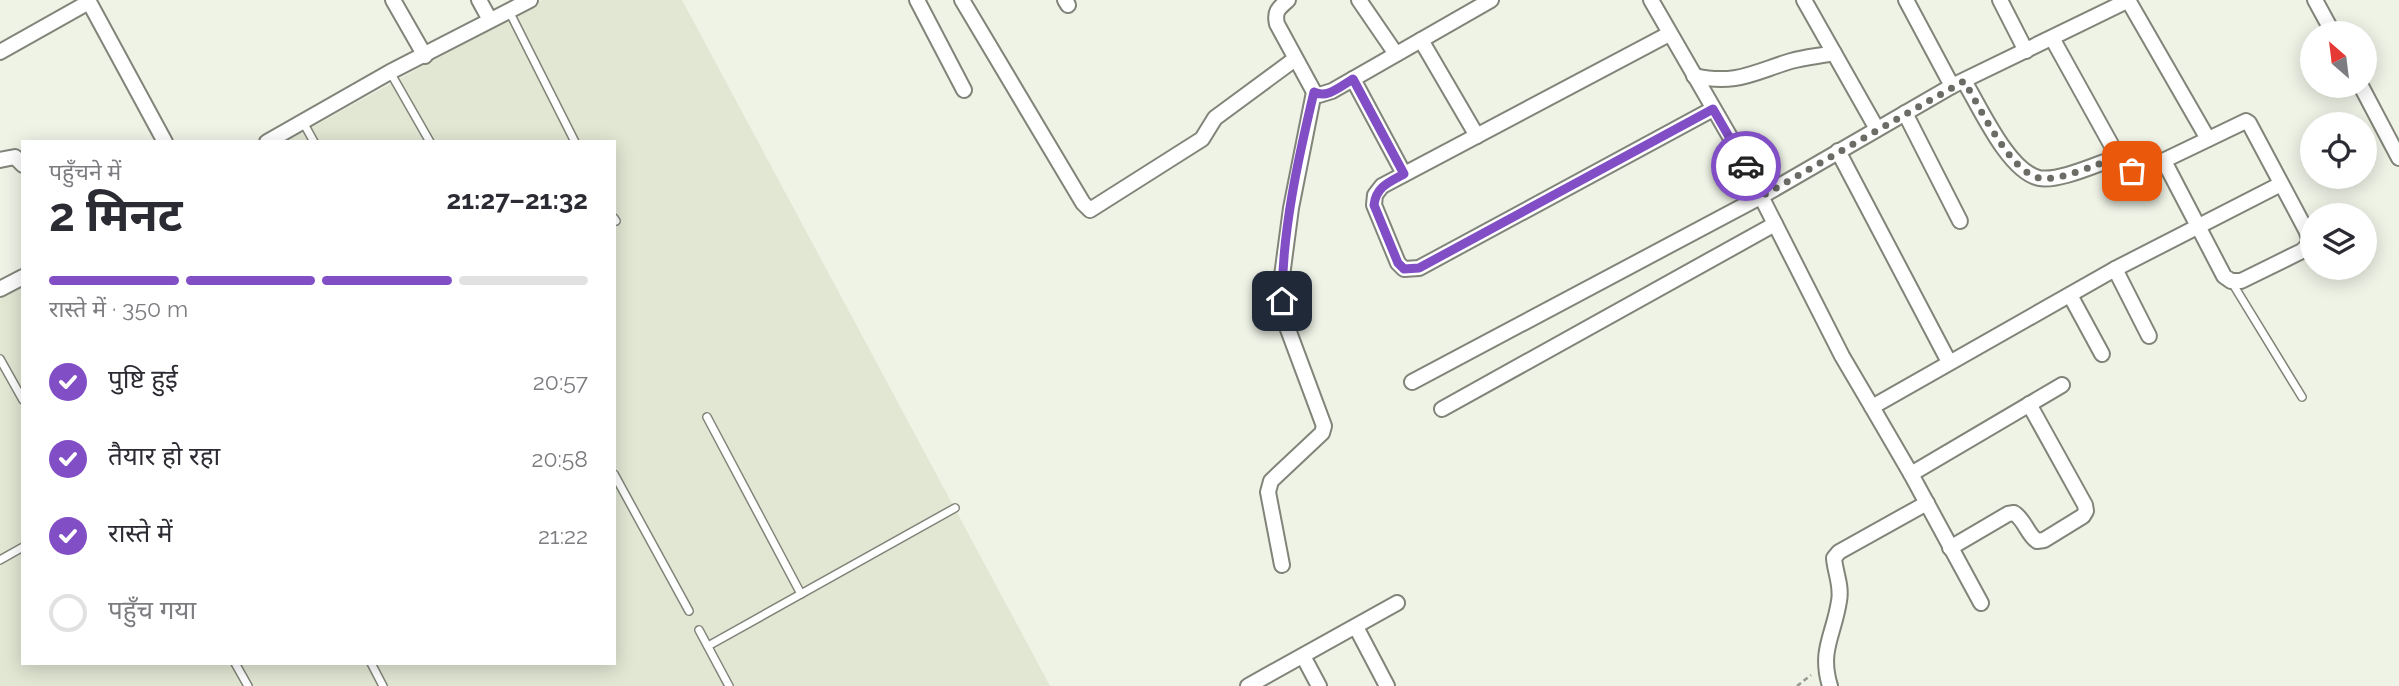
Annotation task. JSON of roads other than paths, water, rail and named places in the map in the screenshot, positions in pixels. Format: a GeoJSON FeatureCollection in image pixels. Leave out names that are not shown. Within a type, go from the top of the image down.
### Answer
{"type":"FeatureCollection","features":[{"type":"Feature","properties":{"kind":"street"},"geometry":{"type":"LineString","coordinates":[[393,0],[425,56]]}},
{"type":"Feature","properties":{"kind":"street"},"geometry":{"type":"LineString","coordinates":[[479,0],[489,20]]}},
{"type":"Feature","properties":{"kind":"street"},"geometry":{"type":"LineString","coordinates":[[270,140],[390,72],[530,0]]}},
{"type":"Feature","properties":{"kind":"street"},"geometry":{"type":"LineString","coordinates":[[918,0],[964,90]]}},
{"type":"Feature","properties":{"kind":"street"},"geometry":{"type":"LineString","coordinates":[[962,0],[1083,203],[1090,210],[1202,139],[1215,118],[1295,59]]}},
{"type":"Feature","properties":{"kind":"street"},"geometry":{"type":"LineString","coordinates":[[1288,0],[1278,8],[1275,16],[1295,59],[1314,92],[1319,95],[1353,79],[1487,1]]}},
{"type":"Feature","properties":{"kind":"street"},"geometry":{"type":"LineString","coordinates":[[1359,0],[1396,54]]}},
{"type":"Feature","properties":{"kind":"street"},"geometry":{"type":"LineString","coordinates":[[1651,0],[1762,196],[1842,356],[1911,474],[1980,603]]}},
{"type":"Feature","properties":{"kind":"street"},"geometry":{"type":"LineString","coordinates":[[1804,0],[1877,129]]}},
{"type":"Feature","properties":{"kind":"street"},"geometry":{"type":"LineString","coordinates":[[1906,0],[1958,83],[2010,157],[2024,172],[2041,179],[2062,176],[2118,157]]}},
{"type":"Feature","properties":{"kind":"street"},"geometry":{"type":"LineString","coordinates":[[2000,0],[2026,51]]}},
{"type":"Feature","properties":{"kind":"street"},"geometry":{"type":"LineString","coordinates":[[1412,382],[1762,196],[1958,83],[2128,0],[2208,139]]}},
{"type":"Feature","properties":{"kind":"street"},"geometry":{"type":"LineString","coordinates":[[2315,0],[2326,21]]}},
{"type":"Feature","properties":{"kind":"street"},"geometry":{"type":"LineString","coordinates":[[0,52],[88,1],[164,140]]}},
{"type":"Feature","properties":{"kind":"street"},"geometry":{"type":"LineString","coordinates":[[1669,34],[1382,186],[1375,195],[1374,205],[1398,263],[1404,269],[1419,268],[1713,109]]}},
{"type":"Feature","properties":{"kind":"street"},"geometry":{"type":"LineString","coordinates":[[2052,38],[2118,157],[2132,171],[2144,170],[2241,122],[2249,122],[2306,230],[2310,240],[2308,246],[2241,281],[2231,281],[2224,276],[2164,161]]}},
{"type":"Feature","properties":{"kind":"street"},"geometry":{"type":"LineString","coordinates":[[1421,40],[1477,136]]}},
{"type":"Feature","properties":{"kind":"street"},"geometry":{"type":"LineString","coordinates":[[1694,76],[1726,80],[1834,53]]}},
{"type":"Feature","properties":{"kind":"street"},"geometry":{"type":"LineString","coordinates":[[1353,79],[1404,174]]}},
{"type":"Feature","properties":{"kind":"street"},"geometry":{"type":"LineString","coordinates":[[1282,565],[1268,492],[1271,481],[1322,433],[1324,426],[1286,324],[1282,301],[1282,276],[1291,208],[1314,92]]}},
{"type":"Feature","properties":{"kind":"street"},"geometry":{"type":"LineString","coordinates":[[2367,98],[2399,158]]}},
{"type":"Feature","properties":{"kind":"street"},"geometry":{"type":"LineString","coordinates":[[1905,113],[1960,221]]}},
{"type":"Feature","properties":{"kind":"street"},"geometry":{"type":"LineString","coordinates":[[1838,151],[1949,362]]}},
{"type":"Feature","properties":{"kind":"street"},"geometry":{"type":"LineString","coordinates":[[0,160],[15,157],[21,163]]}},
{"type":"Feature","properties":{"kind":"street"},"geometry":{"type":"LineString","coordinates":[[1872,407],[2115,269],[2281,184]]}},
{"type":"Feature","properties":{"kind":"street"},"geometry":{"type":"LineString","coordinates":[[1441,410],[1775,224]]}},
{"type":"Feature","properties":{"kind":"street"},"geometry":{"type":"LineString","coordinates":[[2115,269],[2149,335]]}},
{"type":"Feature","properties":{"kind":"street"},"geometry":{"type":"LineString","coordinates":[[1,287],[21,278]]}},
{"type":"Feature","properties":{"kind":"street"},"geometry":{"type":"LineString","coordinates":[[2070,295],[2102,354]]}},
{"type":"Feature","properties":{"kind":"street"},"geometry":{"type":"LineString","coordinates":[[1911,474],[2062,385]]}},
{"type":"Feature","properties":{"kind":"street"},"geometry":{"type":"LineString","coordinates":[[1950,548],[2008,514],[2019,516],[2031,537],[2037,541],[2044,540],[2083,516],[2086,511],[2029,404]]}},
{"type":"Feature","properties":{"kind":"street"},"geometry":{"type":"LineString","coordinates":[[1830,686],[1824,666],[1840,589],[1834,558],[1839,551],[1927,503]]}},
{"type":"Feature","properties":{"kind":"street"},"geometry":{"type":"LineString","coordinates":[[1253,685],[1397,603]]}},
{"type":"Feature","properties":{"kind":"street"},"geometry":{"type":"LineString","coordinates":[[1356,626],[1387,686]]}},
{"type":"Feature","properties":{"kind":"street"},"geometry":{"type":"LineString","coordinates":[[1303,656],[1319,686]]}},
{"type":"Feature","properties":{"kind":"lane"},"geometry":{"type":"LineString","coordinates":[[509,11],[574,140]]}},
{"type":"Feature","properties":{"kind":"lane"},"geometry":{"type":"LineString","coordinates":[[390,72],[429,140]]}},
{"type":"Feature","properties":{"kind":"lane"},"geometry":{"type":"LineString","coordinates":[[303,121],[313,140]]}},
{"type":"Feature","properties":{"kind":"lane"},"geometry":{"type":"LineString","coordinates":[[2231,281],[2302,397]]}},
{"type":"Feature","properties":{"kind":"lane"},"geometry":{"type":"LineString","coordinates":[[0,359],[21,396]]}},
{"type":"Feature","properties":{"kind":"lane"},"geometry":{"type":"LineString","coordinates":[[707,417],[801,594]]}},
{"type":"Feature","properties":{"kind":"lane"},"geometry":{"type":"LineString","coordinates":[[616,478],[689,611]]}},
{"type":"Feature","properties":{"kind":"lane"},"geometry":{"type":"LineString","coordinates":[[708,646],[955,508]]}},
{"type":"Feature","properties":{"kind":"lane"},"geometry":{"type":"LineString","coordinates":[[0,560],[21,548]]}},
{"type":"Feature","properties":{"kind":"lane"},"geometry":{"type":"LineString","coordinates":[[699,630],[729,686]]}},
{"type":"Feature","properties":{"kind":"lane"},"geometry":{"type":"LineString","coordinates":[[236,665],[248,686]]}},
{"type":"Feature","properties":{"kind":"lane"},"geometry":{"type":"LineString","coordinates":[[371,665],[383,686]]}}]}
